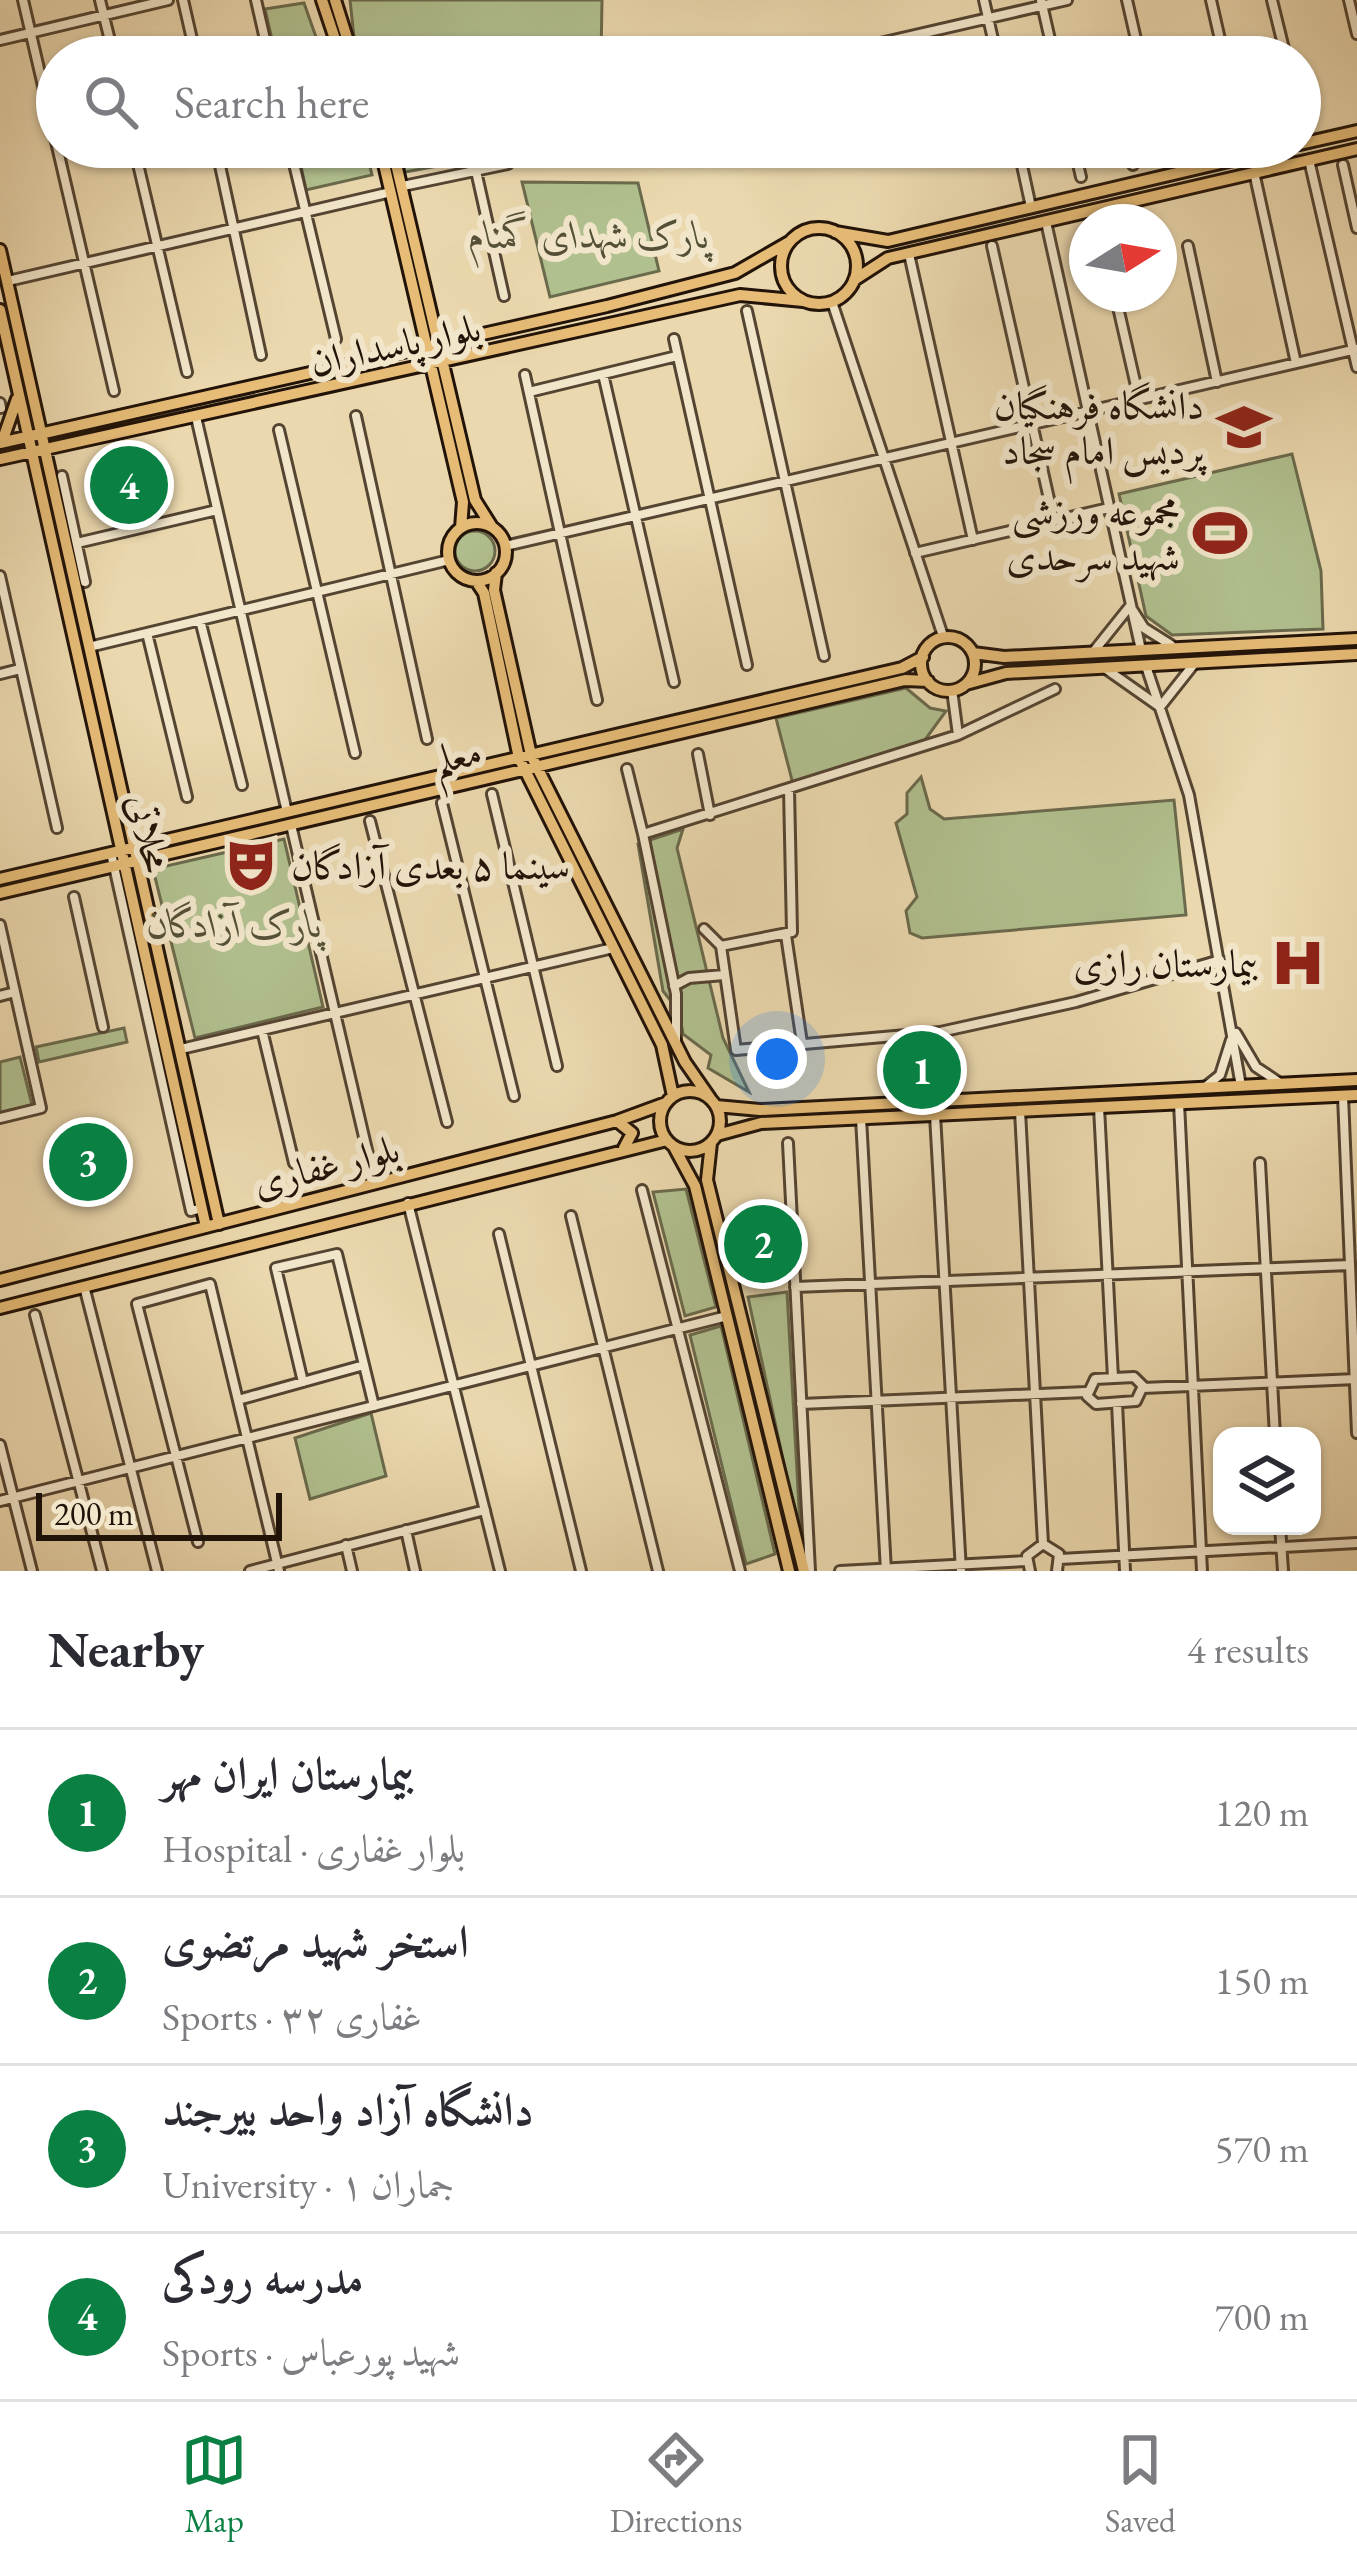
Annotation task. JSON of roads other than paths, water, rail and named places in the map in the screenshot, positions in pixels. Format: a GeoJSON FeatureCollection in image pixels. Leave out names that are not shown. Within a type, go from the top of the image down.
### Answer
{"type":"FeatureCollection","features":[{"type":"Feature","properties":{"kind":"main road"},"geometry":{"type":"LineString","coordinates":[[322,0],[334,36]]}},
{"type":"Feature","properties":{"kind":"main road"},"geometry":{"type":"LineString","coordinates":[[335,0],[346,36]]}},
{"type":"Feature","properties":{"kind":"main road"},"geometry":{"type":"LineString","coordinates":[[1321,139],[1357,131]]}},
{"type":"Feature","properties":{"kind":"main road"},"geometry":{"type":"LineString","coordinates":[[1321,157],[1357,148]]}},
{"type":"Feature","properties":{"kind":"main road"},"geometry":{"type":"LineString","coordinates":[[389,168],[398,189]]}},
{"type":"Feature","properties":{"kind":"main road"},"geometry":{"type":"LineString","coordinates":[[395,168],[433,346],[475,500],[505,546],[494,590],[528,762],[676,1044],[713,1102],[714,1139],[707,1180],[807,1571]]}},
{"type":"Feature","properties":{"kind":"main road"},"geometry":{"type":"LineString","coordinates":[[1183,168],[888,241],[806,230],[789,242],[781,260],[783,280],[803,301],[832,302],[854,280],[888,258],[1272,168]]}},
{"type":"Feature","properties":{"kind":"main road"},"geometry":{"type":"LineString","coordinates":[[835,232],[855,253],[854,280]]}},
{"type":"Feature","properties":{"kind":"main road","name":"بلوار پاسداران"},"geometry":{"type":"LineString","coordinates":[[1,442],[735,273],[789,242]]}},
{"type":"Feature","properties":{"kind":"main road"},"geometry":{"type":"LineString","coordinates":[[0,250],[40,450]]}},
{"type":"Feature","properties":{"kind":"main road","name":"بلوار پاسداران"},"geometry":{"type":"LineString","coordinates":[[0,459],[438,366],[740,295],[803,301]]}},
{"type":"Feature","properties":{"kind":"main road"},"geometry":{"type":"LineString","coordinates":[[0,310],[19,390],[36,434]]}},
{"type":"Feature","properties":{"kind":"main road"},"geometry":{"type":"LineString","coordinates":[[438,366],[463,502],[461,528],[449,545],[449,560],[462,577],[476,581],[496,574]]}},
{"type":"Feature","properties":{"kind":"main road"},"geometry":{"type":"LineString","coordinates":[[1,442],[19,390]]}},
{"type":"Feature","properties":{"kind":"main road","name":"محلاتی"},"geometry":{"type":"LineString","coordinates":[[40,450],[89,647],[124,857],[182,1049],[213,1226]]}},
{"type":"Feature","properties":{"kind":"main road","name":"محلاتی"},"geometry":{"type":"LineString","coordinates":[[40,450],[186,1163],[213,1226]]}},
{"type":"Feature","properties":{"kind":"main road"},"geometry":{"type":"LineString","coordinates":[[461,528],[477,523],[492,527]]}},
{"type":"Feature","properties":{"kind":"main road"},"geometry":{"type":"LineString","coordinates":[[476,581],[484,593],[528,762],[662,1046],[669,1099],[660,1118],[694,1186],[789,1571]]}},
{"type":"Feature","properties":{"kind":"main road"},"geometry":{"type":"LineString","coordinates":[[966,684],[976,666],[973,652],[961,639],[943,637],[923,657],[928,682],[952,690],[1006,674],[1357,654]]}},
{"type":"Feature","properties":{"kind":"main road"},"geometry":{"type":"LineString","coordinates":[[973,652],[1004,657],[1357,639]]}},
{"type":"Feature","properties":{"kind":"main road","name":"معلم"},"geometry":{"type":"LineString","coordinates":[[528,762],[902,668],[923,657]]}},
{"type":"Feature","properties":{"kind":"main road","name":"معلم"},"geometry":{"type":"LineString","coordinates":[[0,893],[124,857],[528,762],[904,680],[928,682]]}},
{"type":"Feature","properties":{"kind":"main road","name":"معلم"},"geometry":{"type":"LineString","coordinates":[[0,879],[124,857]]}},
{"type":"Feature","properties":{"kind":"main road"},"geometry":{"type":"LineString","coordinates":[[669,1099],[692,1090],[713,1102],[760,1110],[1357,1081]]}},
{"type":"Feature","properties":{"kind":"main road"},"geometry":{"type":"LineString","coordinates":[[671,1144],[694,1151],[761,1123],[1350,1095]]}},
{"type":"Feature","properties":{"kind":"main road","name":"بلوار غفاری"},"geometry":{"type":"LineString","coordinates":[[4,1279],[617,1121],[669,1099]]}},
{"type":"Feature","properties":{"kind":"main road"},"geometry":{"type":"LineString","coordinates":[[617,1121],[632,1133],[624,1148]]}},
{"type":"Feature","properties":{"kind":"main road","name":"بلوار غفاری"},"geometry":{"type":"LineString","coordinates":[[0,1308],[624,1148],[671,1144]]}},
{"type":"Feature","properties":{"kind":"main road"},"geometry":{"type":"LineString","coordinates":[[4,1279],[14,1304]]}},
{"type":"Feature","properties":{"kind":"street"},"geometry":{"type":"LineString","coordinates":[[23,0],[36,57]]}},
{"type":"Feature","properties":{"kind":"street"},"geometry":{"type":"LineString","coordinates":[[100,0],[109,36]]}},
{"type":"Feature","properties":{"kind":"street"},"geometry":{"type":"LineString","coordinates":[[0,40],[168,0]]}},
{"type":"Feature","properties":{"kind":"street"},"geometry":{"type":"LineString","coordinates":[[183,0],[191,36]]}},
{"type":"Feature","properties":{"kind":"street"},"geometry":{"type":"LineString","coordinates":[[256,0],[264,36]]}},
{"type":"Feature","properties":{"kind":"street"},"geometry":{"type":"LineString","coordinates":[[984,0],[992,36]]}},
{"type":"Feature","properties":{"kind":"street"},"geometry":{"type":"LineString","coordinates":[[910,36],[1066,0]]}},
{"type":"Feature","properties":{"kind":"street"},"geometry":{"type":"LineString","coordinates":[[1127,0],[1136,36]]}},
{"type":"Feature","properties":{"kind":"street"},"geometry":{"type":"LineString","coordinates":[[1211,0],[1219,36]]}},
{"type":"Feature","properties":{"kind":"street"},"geometry":{"type":"LineString","coordinates":[[1272,0],[1281,36]]}},
{"type":"Feature","properties":{"kind":"street"},"geometry":{"type":"LineString","coordinates":[[1349,0],[1357,34]]}},
{"type":"Feature","properties":{"kind":"street"},"geometry":{"type":"LineString","coordinates":[[1041,3],[1049,36]]}},
{"type":"Feature","properties":{"kind":"street"},"geometry":{"type":"LineString","coordinates":[[1343,165],[1357,228]]}},
{"type":"Feature","properties":{"kind":"street"},"geometry":{"type":"LineString","coordinates":[[62,168],[114,391]]}},
{"type":"Feature","properties":{"kind":"street"},"geometry":{"type":"LineString","coordinates":[[139,168],[188,372]]}},
{"type":"Feature","properties":{"kind":"street"},"geometry":{"type":"LineString","coordinates":[[220,168],[261,355]]}},
{"type":"Feature","properties":{"kind":"street"},"geometry":{"type":"LineString","coordinates":[[295,168],[336,340]]}},
{"type":"Feature","properties":{"kind":"street"},"geometry":{"type":"LineString","coordinates":[[8,280],[490,168]]}},
{"type":"Feature","properties":{"kind":"street"},"geometry":{"type":"LineString","coordinates":[[1023,168],[1031,207]]}},
{"type":"Feature","properties":{"kind":"street"},"geometry":{"type":"LineString","coordinates":[[1079,168],[1081,177]]}},
{"type":"Feature","properties":{"kind":"street"},"geometry":{"type":"LineString","coordinates":[[1311,168],[1357,367]]}},
{"type":"Feature","properties":{"kind":"street"},"geometry":{"type":"LineString","coordinates":[[476,171],[504,296]]}},
{"type":"Feature","properties":{"kind":"street"},"geometry":{"type":"LineString","coordinates":[[1254,172],[1297,363]]}},
{"type":"Feature","properties":{"kind":"street"},"geometry":{"type":"LineString","coordinates":[[1046,222],[1141,650]]}},
{"type":"Feature","properties":{"kind":"street"},"geometry":{"type":"LineString","coordinates":[[992,246],[1054,521]]}},
{"type":"Feature","properties":{"kind":"street"},"geometry":{"type":"LineString","coordinates":[[1188,246],[1217,382]]}},
{"type":"Feature","properties":{"kind":"street"},"geometry":{"type":"LineString","coordinates":[[909,254],[973,540]]}},
{"type":"Feature","properties":{"kind":"street"},"geometry":{"type":"LineString","coordinates":[[832,302],[943,637]]}},
{"type":"Feature","properties":{"kind":"street"},"geometry":{"type":"LineString","coordinates":[[747,311],[824,656]]}},
{"type":"Feature","properties":{"kind":"street"},"geometry":{"type":"LineString","coordinates":[[1119,312],[1139,399]]}},
{"type":"Feature","properties":{"kind":"street"},"geometry":{"type":"LineString","coordinates":[[674,339],[747,665]]}},
{"type":"Feature","properties":{"kind":"street"},"geometry":{"type":"LineString","coordinates":[[505,546],[1355,350]]}},
{"type":"Feature","properties":{"kind":"street"},"geometry":{"type":"LineString","coordinates":[[529,392],[677,356]]}},
{"type":"Feature","properties":{"kind":"street"},"geometry":{"type":"LineString","coordinates":[[603,374],[674,682]]}},
{"type":"Feature","properties":{"kind":"street"},"geometry":{"type":"LineString","coordinates":[[525,376],[597,700]]}},
{"type":"Feature","properties":{"kind":"street"},"geometry":{"type":"LineString","coordinates":[[356,416],[428,739]]}},
{"type":"Feature","properties":{"kind":"street"},"geometry":{"type":"LineString","coordinates":[[196,417],[374,1184]]}},
{"type":"Feature","properties":{"kind":"street"},"geometry":{"type":"LineString","coordinates":[[279,430],[355,753]]}},
{"type":"Feature","properties":{"kind":"street"},"geometry":{"type":"LineString","coordinates":[[62,476],[85,582]]}},
{"type":"Feature","properties":{"kind":"street"},"geometry":{"type":"LineString","coordinates":[[915,553],[1108,508]]}},
{"type":"Feature","properties":{"kind":"street"},"geometry":{"type":"LineString","coordinates":[[77,543],[217,510]]}},
{"type":"Feature","properties":{"kind":"street"},"geometry":{"type":"LineString","coordinates":[[89,647],[449,560]]}},
{"type":"Feature","properties":{"kind":"street"},"geometry":{"type":"LineString","coordinates":[[0,576],[57,828]]}},
{"type":"Feature","properties":{"kind":"street"},"geometry":{"type":"LineString","coordinates":[[1130,606],[1144,628],[1180,648]]}},
{"type":"Feature","properties":{"kind":"street"},"geometry":{"type":"LineString","coordinates":[[1093,652],[1130,606]]}},
{"type":"Feature","properties":{"kind":"street"},"geometry":{"type":"LineString","coordinates":[[200,620],[242,785]]}},
{"type":"Feature","properties":{"kind":"street"},"geometry":{"type":"LineString","coordinates":[[147,633],[187,797]]}},
{"type":"Feature","properties":{"kind":"street"},"geometry":{"type":"LineString","coordinates":[[1160,707],[1194,664]]}},
{"type":"Feature","properties":{"kind":"street"},"geometry":{"type":"LineString","coordinates":[[1146,666],[1189,795],[1241,1086]]}},
{"type":"Feature","properties":{"kind":"street"},"geometry":{"type":"LineString","coordinates":[[1105,668],[1160,707]]}},
{"type":"Feature","properties":{"kind":"street"},"geometry":{"type":"LineString","coordinates":[[0,674],[20,670]]}},
{"type":"Feature","properties":{"kind":"street"},"geometry":{"type":"LineString","coordinates":[[643,834],[958,735],[1054,689]]}},
{"type":"Feature","properties":{"kind":"street"},"geometry":{"type":"LineString","coordinates":[[952,690],[958,735]]}},
{"type":"Feature","properties":{"kind":"street"},"geometry":{"type":"LineString","coordinates":[[698,754],[710,814]]}},
{"type":"Feature","properties":{"kind":"street"},"geometry":{"type":"LineString","coordinates":[[627,769],[674,986],[676,1044]]}},
{"type":"Feature","properties":{"kind":"street"},"geometry":{"type":"LineString","coordinates":[[721,946],[786,935],[793,927],[789,789]]}},
{"type":"Feature","properties":{"kind":"street"},"geometry":{"type":"LineString","coordinates":[[492,794],[557,1066]]}},
{"type":"Feature","properties":{"kind":"street"},"geometry":{"type":"LineString","coordinates":[[442,803],[514,1096]]}},
{"type":"Feature","properties":{"kind":"street"},"geometry":{"type":"LineString","coordinates":[[370,821],[447,1122]]}},
{"type":"Feature","properties":{"kind":"street"},"geometry":{"type":"LineString","coordinates":[[74,897],[103,1027]]}},
{"type":"Feature","properties":{"kind":"street"},"geometry":{"type":"LineString","coordinates":[[0,925],[41,1108],[0,1118]]}},
{"type":"Feature","properties":{"kind":"street"},"geometry":{"type":"LineString","coordinates":[[704,929],[721,946],[736,1050],[940,1032],[1076,1002],[1220,960]]}},
{"type":"Feature","properties":{"kind":"street"},"geometry":{"type":"LineString","coordinates":[[786,935],[802,1043]]}},
{"type":"Feature","properties":{"kind":"street"},"geometry":{"type":"LineString","coordinates":[[182,1049],[614,947]]}},
{"type":"Feature","properties":{"kind":"street"},"geometry":{"type":"LineString","coordinates":[[674,986],[689,978],[724,976]]}},
{"type":"Feature","properties":{"kind":"street"},"geometry":{"type":"LineString","coordinates":[[0,996],[15,992]]}},
{"type":"Feature","properties":{"kind":"street"},"geometry":{"type":"LineString","coordinates":[[1232,1026],[1256,1067],[1282,1084]]}},
{"type":"Feature","properties":{"kind":"street"},"geometry":{"type":"LineString","coordinates":[[1198,1088],[1220,1075],[1232,1026]]}},
{"type":"Feature","properties":{"kind":"street"},"geometry":{"type":"LineString","coordinates":[[262,1030],[294,1163]]}},
{"type":"Feature","properties":{"kind":"street"},"geometry":{"type":"LineString","coordinates":[[1350,1095],[1357,1433]]}},
{"type":"Feature","properties":{"kind":"street"},"geometry":{"type":"LineString","coordinates":[[1178,1103],[1202,1571]]}},
{"type":"Feature","properties":{"kind":"street"},"geometry":{"type":"LineString","coordinates":[[1099,1107],[1113,1378]]}},
{"type":"Feature","properties":{"kind":"street"},"geometry":{"type":"LineString","coordinates":[[1020,1111],[1042,1544]]}},
{"type":"Feature","properties":{"kind":"street"},"geometry":{"type":"LineString","coordinates":[[935,1114],[960,1568]]}},
{"type":"Feature","properties":{"kind":"street"},"geometry":{"type":"LineString","coordinates":[[861,1118],[886,1570]]}},
{"type":"Feature","properties":{"kind":"street"},"geometry":{"type":"LineString","coordinates":[[788,1143],[807,1571]]}},
{"type":"Feature","properties":{"kind":"street"},"geometry":{"type":"LineString","coordinates":[[1260,1163],[1275,1427]]}},
{"type":"Feature","properties":{"kind":"street"},"geometry":{"type":"LineString","coordinates":[[642,1190],[740,1571]]}},
{"type":"Feature","properties":{"kind":"street"},"geometry":{"type":"LineString","coordinates":[[408,1203],[500,1571]]}},
{"type":"Feature","properties":{"kind":"street"},"geometry":{"type":"LineString","coordinates":[[571,1216],[658,1571]]}},
{"type":"Feature","properties":{"kind":"street"},"geometry":{"type":"LineString","coordinates":[[499,1234],[581,1571]]}},
{"type":"Feature","properties":{"kind":"street"},"geometry":{"type":"LineString","coordinates":[[303,1382],[276,1268],[338,1254],[374,1406]]}},
{"type":"Feature","properties":{"kind":"street"},"geometry":{"type":"LineString","coordinates":[[795,1287],[1350,1264]]}},
{"type":"Feature","properties":{"kind":"street"},"geometry":{"type":"LineString","coordinates":[[198,1542],[137,1304],[210,1284],[279,1567]]}},
{"type":"Feature","properties":{"kind":"street"},"geometry":{"type":"LineString","coordinates":[[84,1286],[157,1571]]}},
{"type":"Feature","properties":{"kind":"street"},"geometry":{"type":"LineString","coordinates":[[35,1315],[102,1571]]}},
{"type":"Feature","properties":{"kind":"street"},"geometry":{"type":"LineString","coordinates":[[0,1501],[728,1316]]}},
{"type":"Feature","properties":{"kind":"street"},"geometry":{"type":"LineString","coordinates":[[238,1400],[364,1365]]}},
{"type":"Feature","properties":{"kind":"street"},"geometry":{"type":"LineString","coordinates":[[1086,1392],[1095,1379],[1134,1377],[1143,1388]]}},
{"type":"Feature","properties":{"kind":"street"},"geometry":{"type":"LineString","coordinates":[[1143,1388],[1356,1379]]}},
{"type":"Feature","properties":{"kind":"street"},"geometry":{"type":"LineString","coordinates":[[1086,1392],[1096,1404],[1136,1401],[1143,1388]]}},
{"type":"Feature","properties":{"kind":"street"},"geometry":{"type":"LineString","coordinates":[[801,1404],[1086,1392]]}},
{"type":"Feature","properties":{"kind":"street"},"geometry":{"type":"LineString","coordinates":[[1117,1402],[1125,1571]]}},
{"type":"Feature","properties":{"kind":"street"},"geometry":{"type":"LineString","coordinates":[[0,1445],[31,1568]]}},
{"type":"Feature","properties":{"kind":"street"},"geometry":{"type":"LineString","coordinates":[[250,1571],[485,1510]]}},
{"type":"Feature","properties":{"kind":"street"},"geometry":{"type":"LineString","coordinates":[[406,1530],[415,1571]]}},
{"type":"Feature","properties":{"kind":"street"},"geometry":{"type":"LineString","coordinates":[[1281,1535],[1283,1571]]}},
{"type":"Feature","properties":{"kind":"street"},"geometry":{"type":"LineString","coordinates":[[1060,1559],[1357,1543]]}},
{"type":"Feature","properties":{"kind":"street"},"geometry":{"type":"LineString","coordinates":[[840,1571],[1028,1566],[1029,1551],[1042,1544],[1052,1546],[1060,1559],[1057,1571]]}},
{"type":"Feature","properties":{"kind":"street"},"geometry":{"type":"LineString","coordinates":[[346,1545],[352,1571]]}},
{"type":"Feature","properties":{"kind":"water"},"geometry":{"type":"Polygon","coordinates":[[[783,1219],[786,1266],[744,1268],[740,1221],[783,1219]]]}},
{"type":"Feature","properties":{"kind":"place","name":"دانشگاه فرهنگیان پردیس امام سجاد"},"geometry":{"type":"Point","coordinates":[1244,427]}},
{"type":"Feature","properties":{"kind":"place","name":"مدرسه رودکی"},"geometry":{"type":"Point","coordinates":[129,485]}},
{"type":"Feature","properties":{"kind":"place","name":"مجموعه ورزشی شهید سرحدی"},"geometry":{"type":"Point","coordinates":[1220,533]}},
{"type":"Feature","properties":{"kind":"place","name":"سینما ۵ بعدی آزادگان"},"geometry":{"type":"Point","coordinates":[251,865]}},
{"type":"Feature","properties":{"kind":"place","name":"بیمارستان رازی"},"geometry":{"type":"Point","coordinates":[1298,963]}},
{"type":"Feature","properties":{"kind":"place","name":"بیمارستان ایران مهر"},"geometry":{"type":"Point","coordinates":[922,1070]}},
{"type":"Feature","properties":{"kind":"place","name":"دانشگاه آزاد واحد بیرجند"},"geometry":{"type":"Point","coordinates":[88,1162]}},
{"type":"Feature","properties":{"kind":"place","name":"استخر شهید مرتضوی"},"geometry":{"type":"Point","coordinates":[763,1244]}},
{"type":"Feature","properties":{"kind":"park label","name":"پارک شهدای گمنام"},"geometry":{"type":"Point","coordinates":[589,234]}},
{"type":"Feature","properties":{"kind":"park label","name":"پارک آزادگان"},"geometry":{"type":"Point","coordinates":[235,923]}}]}
